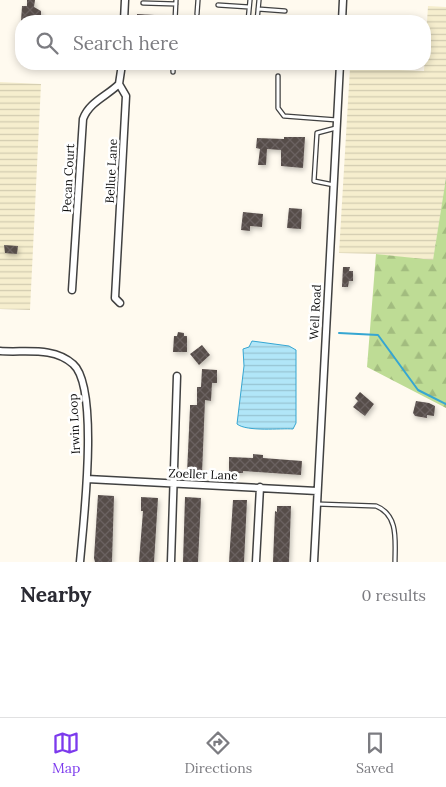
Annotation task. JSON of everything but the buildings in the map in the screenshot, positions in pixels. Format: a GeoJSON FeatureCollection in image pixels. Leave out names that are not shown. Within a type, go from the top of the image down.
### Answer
{"type":"FeatureCollection","features":[{"type":"Feature","properties":{"kind":"street"},"geometry":{"type":"LineString","coordinates":[[125,15],[126,0]]}},
{"type":"Feature","properties":{"kind":"street"},"geometry":{"type":"LineString","coordinates":[[342,15],[343,0]]}},
{"type":"Feature","properties":{"kind":"street","name":"Bellue Lane"},"geometry":{"type":"LineString","coordinates":[[120,304],[115,298],[115,281],[126,96],[119,84],[121,70]]}},
{"type":"Feature","properties":{"kind":"street","name":"Well Road"},"geometry":{"type":"LineString","coordinates":[[314,562],[340,70]]}},
{"type":"Feature","properties":{"kind":"street","name":"Pecan Court"},"geometry":{"type":"LineString","coordinates":[[72,290],[83,119],[87,109],[108,95],[119,84]]}},
{"type":"Feature","properties":{"kind":"street","name":"Irwin Loop"},"geometry":{"type":"LineString","coordinates":[[0,351],[48,352],[74,364],[85,391],[87,479],[80,562]]}},
{"type":"Feature","properties":{"kind":"street"},"geometry":{"type":"LineString","coordinates":[[171,562],[172,484],[177,376]]}},
{"type":"Feature","properties":{"kind":"street","name":"Zoeller Lane"},"geometry":{"type":"LineString","coordinates":[[87,479],[317,491]]}},
{"type":"Feature","properties":{"kind":"street"},"geometry":{"type":"LineString","coordinates":[[256,562],[260,487]]}},
{"type":"Feature","properties":{"kind":"lane"},"geometry":{"type":"LineString","coordinates":[[197,14],[198,0]]}},
{"type":"Feature","properties":{"kind":"lane"},"geometry":{"type":"LineString","coordinates":[[248,15],[250,0]]}},
{"type":"Feature","properties":{"kind":"lane"},"geometry":{"type":"LineString","coordinates":[[258,15],[259,0]]}},
{"type":"Feature","properties":{"kind":"lane"},"geometry":{"type":"LineString","coordinates":[[143,3],[176,2],[175,15]]}},
{"type":"Feature","properties":{"kind":"lane"},"geometry":{"type":"LineString","coordinates":[[218,5],[249,7]]}},
{"type":"Feature","properties":{"kind":"lane"},"geometry":{"type":"LineString","coordinates":[[258,9],[285,11]]}},
{"type":"Feature","properties":{"kind":"lane"},"geometry":{"type":"LineString","coordinates":[[278,76],[278,108],[284,116],[337,124]]}},
{"type":"Feature","properties":{"kind":"lane"},"geometry":{"type":"LineString","coordinates":[[334,185],[314,181],[317,133],[337,124]]}},
{"type":"Feature","properties":{"kind":"lane"},"geometry":{"type":"LineString","coordinates":[[317,504],[370,506],[385,510],[394,525],[395,562]]}},
{"type":"Feature","properties":{"kind":"shaded area"},"geometry":{"type":"Polygon","coordinates":[[[428,6],[446,7],[446,178],[433,261],[376,254],[339,253],[350,70],[431,70],[431,15],[427,15],[428,6]]]}},
{"type":"Feature","properties":{"kind":"shaded area"},"geometry":{"type":"Polygon","coordinates":[[[0,82],[41,84],[30,310],[0,309],[0,82]]]}},
{"type":"Feature","properties":{"kind":"green space"},"geometry":{"type":"Polygon","coordinates":[[[446,178],[446,408],[367,367],[376,254],[433,260],[446,178]]]}},
{"type":"Feature","properties":{"kind":"water"},"geometry":{"type":"Polygon","coordinates":[[[252,341],[289,346],[296,350],[296,423],[293,429],[256,429],[237,424],[244,366],[243,349],[249,347],[252,341]]]}},
{"type":"Feature","properties":{"kind":"waterway"},"geometry":{"type":"LineString","coordinates":[[339,333],[378,335],[418,390],[446,404]]}}]}
